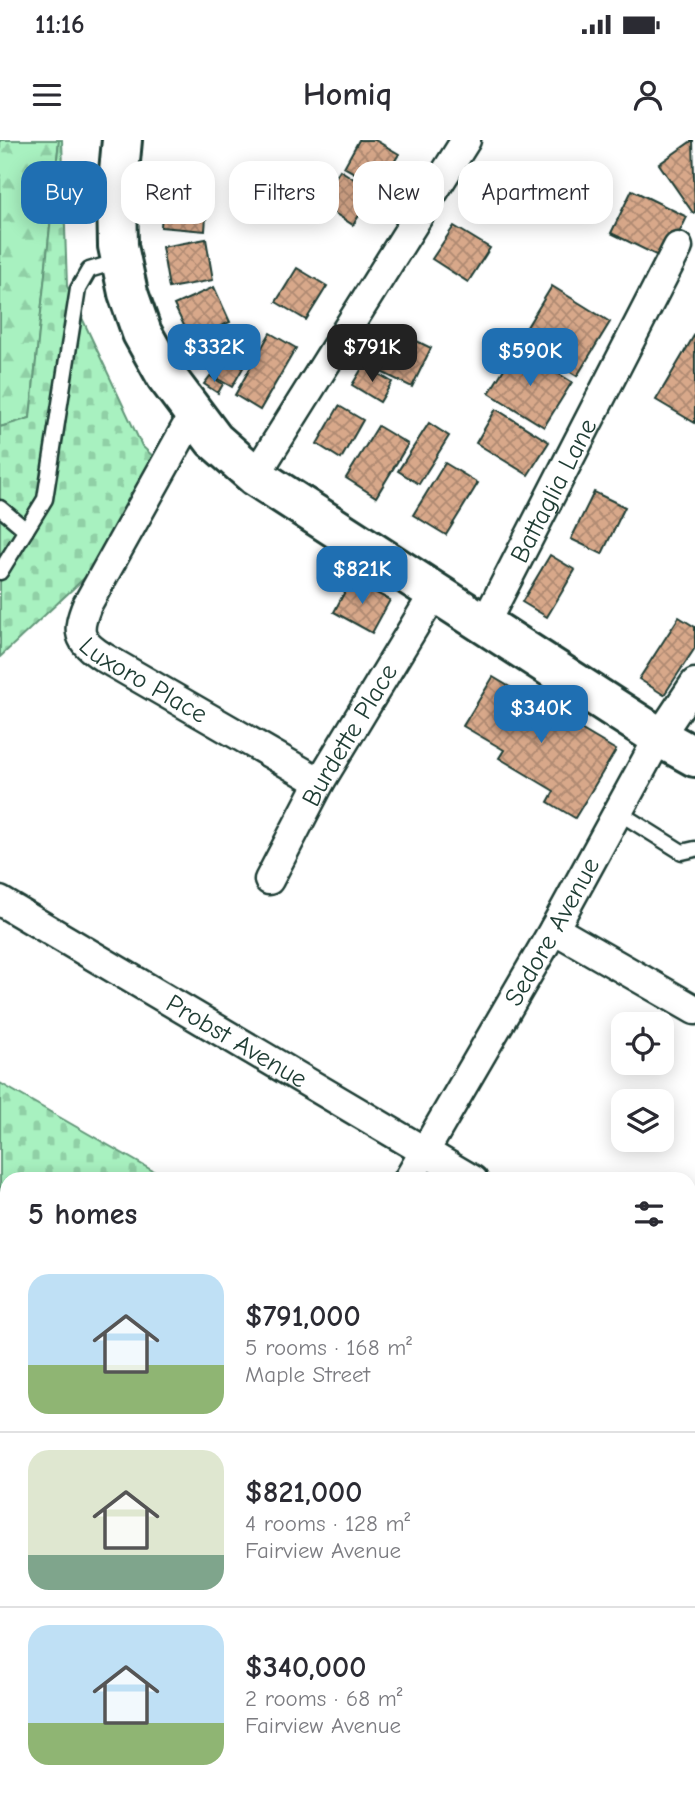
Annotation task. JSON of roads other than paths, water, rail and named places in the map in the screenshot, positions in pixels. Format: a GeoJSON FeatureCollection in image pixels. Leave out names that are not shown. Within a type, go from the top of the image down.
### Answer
{"type":"FeatureCollection","features":[{"type":"Feature","properties":{"kind":"main road"},"geometry":{"type":"LineString","coordinates":[[122,140],[117,193],[121,260],[128,293],[142,333],[166,376],[214,440],[256,476],[659,737],[695,757]]}},
{"type":"Feature","properties":{"kind":"street"},"geometry":{"type":"LineString","coordinates":[[256,476],[466,140]]}},
{"type":"Feature","properties":{"kind":"street","name":"Battaglia Lane"},"geometry":{"type":"LineString","coordinates":[[485,623],[678,247]]}},
{"type":"Feature","properties":{"kind":"street","name":"Luxoro Place"},"geometry":{"type":"LineString","coordinates":[[194,413],[87,605],[80,621],[80,633],[92,649],[103,657],[320,782]]}},
{"type":"Feature","properties":{"kind":"street","name":"Burdette Place"},"geometry":{"type":"LineString","coordinates":[[269,880],[320,782],[435,592]]}},
{"type":"Feature","properties":{"kind":"street","name":"Sedore Avenue"},"geometry":{"type":"LineString","coordinates":[[412,1172],[554,929],[659,737],[695,683]]}},
{"type":"Feature","properties":{"kind":"street","name":"Probst Avenue"},"geometry":{"type":"LineString","coordinates":[[0,901],[459,1172]]}},
{"type":"Feature","properties":{"kind":"street"},"geometry":{"type":"LineString","coordinates":[[554,929],[695,1010]]}},
{"type":"Feature","properties":{"kind":"lane"},"geometry":{"type":"LineString","coordinates":[[0,572],[45,499],[78,289],[89,270],[121,260]]}},
{"type":"Feature","properties":{"kind":"lane"},"geometry":{"type":"LineString","coordinates":[[0,508],[26,530]]}},
{"type":"Feature","properties":{"kind":"lane"},"geometry":{"type":"LineString","coordinates":[[618,812],[682,852],[695,849]]}}]}
